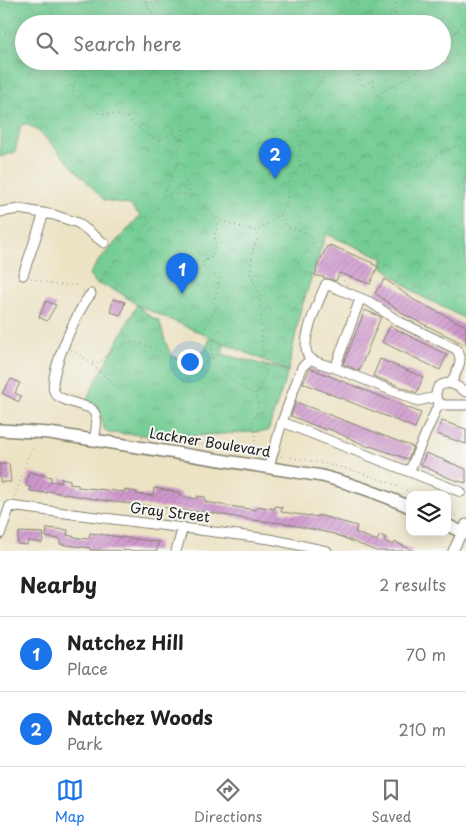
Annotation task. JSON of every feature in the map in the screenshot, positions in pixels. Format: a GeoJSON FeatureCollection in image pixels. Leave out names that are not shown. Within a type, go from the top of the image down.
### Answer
{"type":"FeatureCollection","features":[{"type":"Feature","properties":{"kind":"main road","name":"Lackner Boulevard"},"geometry":{"type":"LineString","coordinates":[[0,430],[49,433],[322,476],[353,484],[406,505]]}},
{"type":"Feature","properties":{"kind":"main road"},"geometry":{"type":"LineString","coordinates":[[451,526],[465,530]]}},
{"type":"Feature","properties":{"kind":"street"},"geometry":{"type":"LineString","coordinates":[[0,212],[19,209],[54,215],[78,223],[104,243]]}},
{"type":"Feature","properties":{"kind":"street"},"geometry":{"type":"LineString","coordinates":[[24,273],[44,213]]}},
{"type":"Feature","properties":{"kind":"street"},"geometry":{"type":"LineString","coordinates":[[451,384],[461,361],[461,355],[456,350],[398,321],[370,302],[326,284],[311,319],[306,346],[307,353],[311,359],[418,401],[437,400],[443,406],[466,404]]}},
{"type":"Feature","properties":{"kind":"street"},"geometry":{"type":"LineString","coordinates":[[89,296],[76,317],[52,386],[54,393],[58,397],[94,411],[96,416],[94,440]]}},
{"type":"Feature","properties":{"kind":"street"},"geometry":{"type":"LineString","coordinates":[[335,368],[360,299]]}},
{"type":"Feature","properties":{"kind":"street"},"geometry":{"type":"LineString","coordinates":[[268,467],[302,367],[311,359]]}},
{"type":"Feature","properties":{"kind":"street"},"geometry":{"type":"LineString","coordinates":[[409,472],[437,400],[438,388],[442,384],[451,384],[466,392]]}},
{"type":"Feature","properties":{"kind":"street"},"geometry":{"type":"LineString","coordinates":[[282,422],[461,492]]}},
{"type":"Feature","properties":{"kind":"street","name":"Gray Street"},"geometry":{"type":"LineString","coordinates":[[0,534],[10,506],[270,539],[316,547],[327,551]]}},
{"type":"Feature","properties":{"kind":"street"},"geometry":{"type":"LineString","coordinates":[[176,551],[183,527]]}},
{"type":"Feature","properties":{"kind":"street"},"geometry":{"type":"LineString","coordinates":[[453,551],[465,530]]}},
{"type":"Feature","properties":{"kind":"path"},"geometry":{"type":"LineString","coordinates":[[145,0],[153,15]]}},
{"type":"Feature","properties":{"kind":"path"},"geometry":{"type":"LineString","coordinates":[[394,15],[398,0]]}},
{"type":"Feature","properties":{"kind":"path"},"geometry":{"type":"LineString","coordinates":[[451,39],[466,16]]}},
{"type":"Feature","properties":{"kind":"path"},"geometry":{"type":"LineString","coordinates":[[0,33],[15,31]]}},
{"type":"Feature","properties":{"kind":"path"},"geometry":{"type":"LineString","coordinates":[[77,70],[73,95],[99,113],[126,116],[141,131],[159,141],[172,133],[185,119]]}},
{"type":"Feature","properties":{"kind":"path"},"geometry":{"type":"LineString","coordinates":[[176,70],[186,97],[183,142],[177,152],[178,164],[191,195],[219,221],[257,231],[280,215],[286,207],[290,180],[300,166],[299,112],[327,72],[336,70]]}},
{"type":"Feature","properties":{"kind":"path"},"geometry":{"type":"LineString","coordinates":[[355,70],[363,87],[372,80],[377,95],[419,70]]}},
{"type":"Feature","properties":{"kind":"path"},"geometry":{"type":"LineString","coordinates":[[172,133],[183,142]]}},
{"type":"Feature","properties":{"kind":"path"},"geometry":{"type":"LineString","coordinates":[[300,166],[306,170],[347,170],[370,150],[406,171],[466,142]]}},
{"type":"Feature","properties":{"kind":"path"},"geometry":{"type":"LineString","coordinates":[[24,273],[34,280],[54,285],[79,286],[89,296],[108,270],[133,244],[153,216],[178,164]]}},
{"type":"Feature","properties":{"kind":"path"},"geometry":{"type":"LineString","coordinates":[[164,190],[174,194],[191,195]]}},
{"type":"Feature","properties":{"kind":"path"},"geometry":{"type":"LineString","coordinates":[[280,215],[289,228],[308,232],[312,238],[313,245],[298,263],[300,269],[319,279]]}},
{"type":"Feature","properties":{"kind":"path"},"geometry":{"type":"LineString","coordinates":[[219,221],[215,233],[216,244],[210,259],[204,260],[202,265],[209,273],[219,278],[213,302],[217,307],[204,332],[212,345],[212,357],[226,375],[238,385],[256,395]]}},
{"type":"Feature","properties":{"kind":"path"},"geometry":{"type":"LineString","coordinates":[[255,452],[255,433],[251,424],[258,405],[256,395],[266,373],[266,364],[262,353],[260,294],[250,274],[253,249],[257,241],[257,231]]}},
{"type":"Feature","properties":{"kind":"path"},"geometry":{"type":"LineString","coordinates":[[340,276],[352,290]]}},
{"type":"Feature","properties":{"kind":"path"},"geometry":{"type":"LineString","coordinates":[[91,364],[96,364],[117,348],[130,342],[157,349],[191,365],[202,366],[212,357]]}},
{"type":"Feature","properties":{"kind":"path"},"geometry":{"type":"LineString","coordinates":[[64,348],[79,353],[128,396]]}},
{"type":"Feature","properties":{"kind":"path"},"geometry":{"type":"LineString","coordinates":[[140,438],[272,454],[335,466],[408,491]]}},
{"type":"Feature","properties":{"kind":"path"},"geometry":{"type":"LineString","coordinates":[[15,496],[32,447]]}},
{"type":"Feature","properties":{"kind":"path"},"geometry":{"type":"LineString","coordinates":[[451,513],[459,517]]}},
{"type":"Feature","properties":{"kind":"green space"},"geometry":{"type":"Polygon","coordinates":[[[0,0],[466,0],[466,319],[415,293],[383,267],[383,258],[326,234],[300,312],[288,371],[137,305],[119,292],[96,283],[89,275],[99,260],[140,216],[130,205],[104,200],[40,132],[27,124],[21,125],[15,152],[0,157],[0,0]]]}},
{"type":"Feature","properties":{"kind":"green space"},"geometry":{"type":"Polygon","coordinates":[[[137,305],[159,321],[166,344],[173,357],[189,359],[201,357],[210,339],[217,336],[224,344],[222,354],[288,371],[268,431],[177,437],[109,433],[104,429],[98,405],[86,400],[137,305]]]}},
{"type":"Feature","properties":{"kind":"building"},"geometry":{"type":"Polygon","coordinates":[[[330,245],[378,266],[370,284],[339,273],[336,281],[315,275],[327,246],[330,247],[330,245]]]}},
{"type":"Feature","properties":{"kind":"building"},"geometry":{"type":"Polygon","coordinates":[[[385,279],[414,300],[466,326],[466,345],[405,315],[375,293],[385,279]]]}},
{"type":"Feature","properties":{"kind":"building"},"geometry":{"type":"Polygon","coordinates":[[[113,299],[125,302],[121,315],[110,312],[113,299]]]}},
{"type":"Feature","properties":{"kind":"building"},"geometry":{"type":"Polygon","coordinates":[[[46,301],[56,305],[47,321],[39,317],[46,301]]]}},
{"type":"Feature","properties":{"kind":"building"},"geometry":{"type":"Polygon","coordinates":[[[365,310],[381,317],[359,371],[343,364],[365,310]]]}},
{"type":"Feature","properties":{"kind":"building"},"geometry":{"type":"Polygon","coordinates":[[[390,326],[447,355],[440,370],[382,342],[390,326]]]}},
{"type":"Feature","properties":{"kind":"building"},"geometry":{"type":"Polygon","coordinates":[[[380,359],[423,377],[417,393],[373,376],[380,359]]]}},
{"type":"Feature","properties":{"kind":"building"},"geometry":{"type":"Polygon","coordinates":[[[310,368],[421,413],[415,428],[303,383],[310,368]]]}},
{"type":"Feature","properties":{"kind":"building"},"geometry":{"type":"Polygon","coordinates":[[[11,379],[20,383],[15,393],[21,396],[19,402],[2,393],[11,379]]]}},
{"type":"Feature","properties":{"kind":"building"},"geometry":{"type":"Polygon","coordinates":[[[296,402],[413,447],[408,459],[369,447],[327,428],[326,430],[291,416],[296,402]]]}},
{"type":"Feature","properties":{"kind":"building"},"geometry":{"type":"Polygon","coordinates":[[[442,421],[466,429],[466,444],[437,434],[442,421]]]}},
{"type":"Feature","properties":{"kind":"building"},"geometry":{"type":"Polygon","coordinates":[[[426,453],[466,469],[466,483],[449,478],[421,465],[426,453]]]}},
{"type":"Feature","properties":{"kind":"building"},"geometry":{"type":"Polygon","coordinates":[[[0,464],[9,464],[11,482],[0,482],[0,464]]]}},
{"type":"Feature","properties":{"kind":"building"},"geometry":{"type":"Polygon","coordinates":[[[29,472],[51,477],[51,481],[61,483],[61,478],[70,480],[70,484],[78,485],[78,487],[124,492],[124,490],[153,496],[154,488],[181,493],[180,496],[197,499],[197,496],[205,497],[205,502],[229,506],[256,510],[257,506],[275,509],[275,506],[282,507],[281,512],[318,517],[318,515],[357,526],[355,532],[377,541],[380,535],[386,538],[384,541],[393,545],[395,542],[414,551],[376,551],[334,534],[283,523],[252,520],[202,511],[106,501],[48,491],[47,493],[30,491],[31,487],[26,486],[29,472]]]}},
{"type":"Feature","properties":{"kind":"building"},"geometry":{"type":"Polygon","coordinates":[[[47,528],[68,530],[67,535],[80,538],[89,539],[90,533],[159,542],[157,551],[90,550],[90,548],[60,544],[60,539],[46,537],[47,528]]]}},
{"type":"Feature","properties":{"kind":"building"},"geometry":{"type":"Polygon","coordinates":[[[19,532],[44,533],[42,543],[28,541],[27,545],[17,544],[19,532]]]}},
{"type":"Feature","properties":{"kind":"place","name":"Natchez Woods"},"geometry":{"type":"Point","coordinates":[275,179]}},
{"type":"Feature","properties":{"kind":"place","name":"Natchez Hill"},"geometry":{"type":"Point","coordinates":[182,294]}}]}
